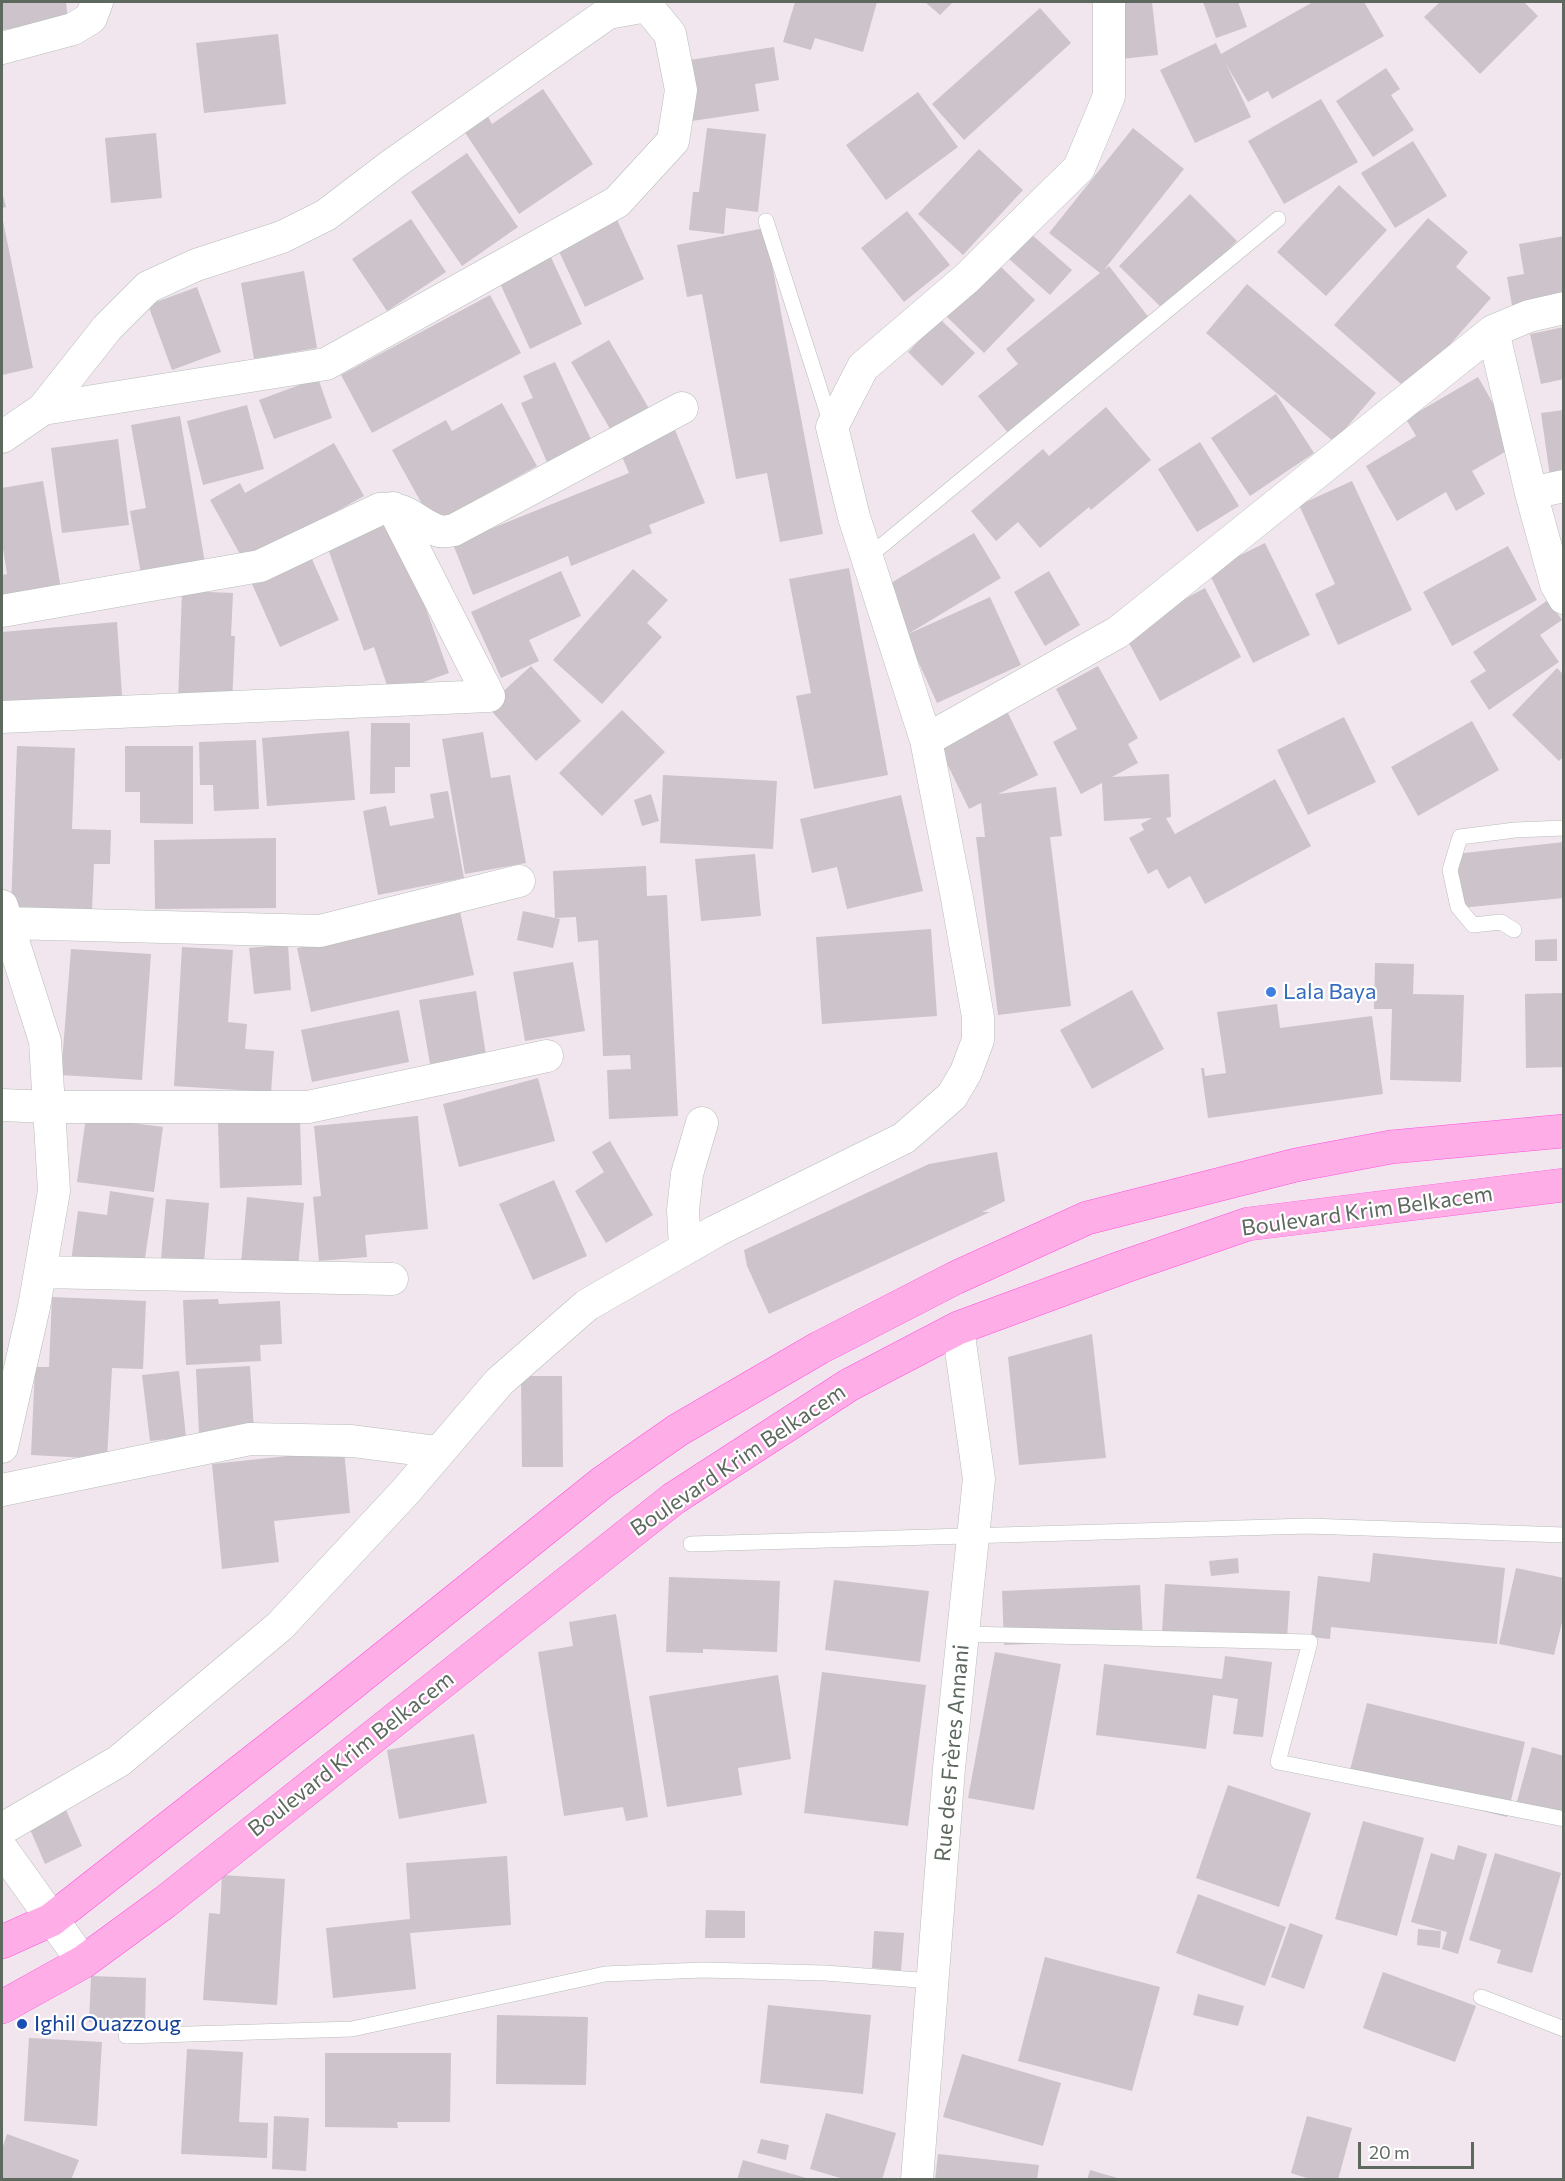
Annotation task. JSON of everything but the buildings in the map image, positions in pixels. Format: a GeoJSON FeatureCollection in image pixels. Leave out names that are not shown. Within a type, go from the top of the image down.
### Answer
{"type":"FeatureCollection","features":[{"type":"Feature","properties":{"kind":"main road"},"geometry":{"type":"LineString","coordinates":[[2,1942],[51,1920],[319,1710],[602,1483],[678,1430],[819,1348],[955,1278],[1088,1218],[1296,1165],[1391,1147],[1563,1131]]}},
{"type":"Feature","properties":{"kind":"main road","name":"Boulevard Krim Belkacem"},"geometry":{"type":"LineString","coordinates":[[2,2007],[83,1962],[165,1902],[673,1499],[849,1385],[958,1328],[1122,1267],[1248,1224],[1563,1185]]}},
{"type":"Feature","properties":{"kind":"street"},"geometry":{"type":"LineString","coordinates":[[2,48],[73,29],[91,18],[97,2]]}},
{"type":"Feature","properties":{"kind":"street"},"geometry":{"type":"LineString","coordinates":[[2,1829],[119,1761],[280,1626],[405,1491],[498,1382],[587,1305],[716,1230],[904,1138],[952,1096],[966,1072],[978,1040],[978,1017],[926,740],[854,517],[832,427],[863,367],[967,278],[1079,168],[1108,96],[1109,2]]}},
{"type":"Feature","properties":{"kind":"street"},"geometry":{"type":"LineString","coordinates":[[2,438],[43,409],[106,328],[148,287],[196,265],[282,237],[326,215],[393,164],[608,13],[647,6],[670,34],[681,90],[673,141],[617,202],[326,364],[43,409]]}},
{"type":"Feature","properties":{"kind":"street"},"geometry":{"type":"LineString","coordinates":[[926,740],[1118,632],[1493,332],[1529,316],[1563,308]]}},
{"type":"Feature","properties":{"kind":"street"},"geometry":{"type":"LineString","coordinates":[[1493,332],[1531,493],[1556,584],[1563,598]]}},
{"type":"Feature","properties":{"kind":"street"},"geometry":{"type":"LineString","coordinates":[[2,611],[260,567],[380,509],[393,508],[440,531],[454,530],[682,408]]}},
{"type":"Feature","properties":{"kind":"street"},"geometry":{"type":"LineString","coordinates":[[1531,493],[1563,486]]}},
{"type":"Feature","properties":{"kind":"street"},"geometry":{"type":"LineString","coordinates":[[2,717],[489,696],[393,508]]}},
{"type":"Feature","properties":{"kind":"street"},"geometry":{"type":"LineString","coordinates":[[2,1447],[14,1335],[40,1272],[54,1191],[45,1041],[4,915],[320,931],[519,881]]}},
{"type":"Feature","properties":{"kind":"street"},"geometry":{"type":"LineString","coordinates":[[2,1105],[308,1107],[548,1056]]}},
{"type":"Feature","properties":{"kind":"street"},"geometry":{"type":"LineString","coordinates":[[685,1248],[683,1210],[687,1174],[702,1123]]}},
{"type":"Feature","properties":{"kind":"street"},"geometry":{"type":"LineString","coordinates":[[40,1272],[392,1279]]}},
{"type":"Feature","properties":{"kind":"street","name":"Rue des Frères Annani"},"geometry":{"type":"LineString","coordinates":[[918,2180],[949,1768],[979,1479],[958,1328]]}},
{"type":"Feature","properties":{"kind":"street"},"geometry":{"type":"LineString","coordinates":[[2,1490],[250,1439],[352,1441],[438,1452]]}},
{"type":"Feature","properties":{"kind":"street"},"geometry":{"type":"LineString","coordinates":[[2,1850],[83,1962]]}},
{"type":"Feature","properties":{"kind":"lane"},"geometry":{"type":"LineString","coordinates":[[868,557],[1278,219]]}},
{"type":"Feature","properties":{"kind":"lane"},"geometry":{"type":"LineString","coordinates":[[766,221],[832,427]]}},
{"type":"Feature","properties":{"kind":"lane"},"geometry":{"type":"LineString","coordinates":[[1514,930],[1501,922],[1473,925],[1458,908],[1450,870],[1461,837],[1515,830],[1563,828]]}},
{"type":"Feature","properties":{"kind":"lane"},"geometry":{"type":"LineString","coordinates":[[691,1544],[1308,1526],[1563,1535]]}},
{"type":"Feature","properties":{"kind":"lane"},"geometry":{"type":"LineString","coordinates":[[963,1634],[1310,1642],[1278,1762],[1563,1819]]}},
{"type":"Feature","properties":{"kind":"lane"},"geometry":{"type":"LineString","coordinates":[[126,2036],[352,2029],[605,1974],[703,1970],[825,1973],[932,1981]]}},
{"type":"Feature","properties":{"kind":"lane"},"geometry":{"type":"LineString","coordinates":[[1481,1997],[1563,2029]]}},
{"type":"Feature","properties":{"kind":"place","name":"Lala Baya"},"geometry":{"type":"Point","coordinates":[1271,992]}},
{"type":"Feature","properties":{"kind":"place","name":"Ighil Ouazzoug"},"geometry":{"type":"Point","coordinates":[22,2024]}}]}
